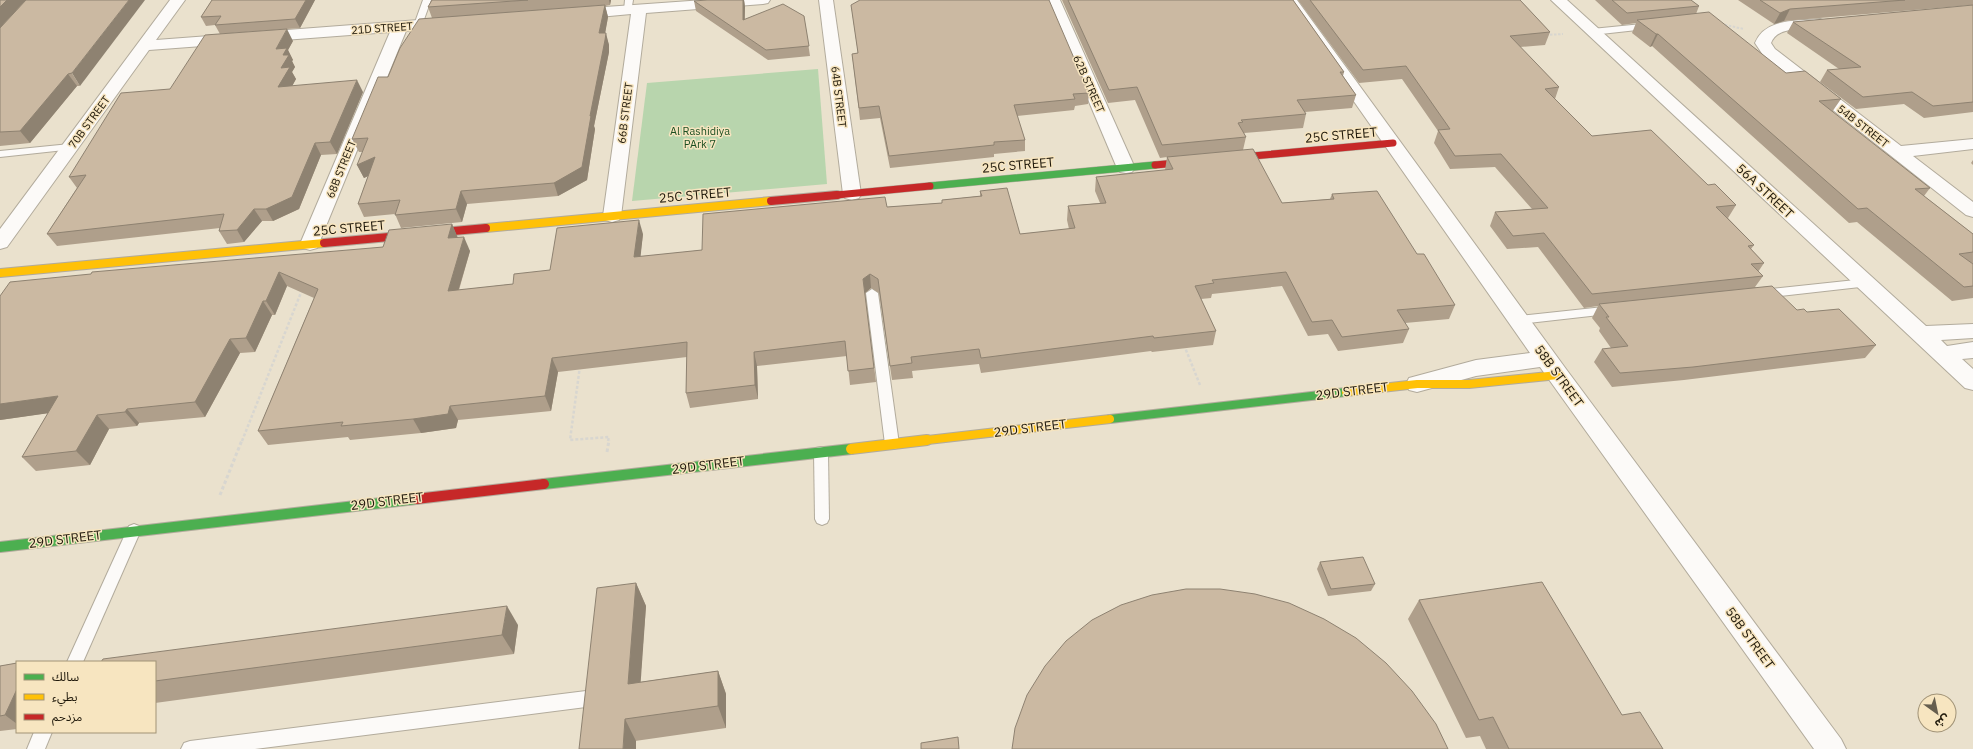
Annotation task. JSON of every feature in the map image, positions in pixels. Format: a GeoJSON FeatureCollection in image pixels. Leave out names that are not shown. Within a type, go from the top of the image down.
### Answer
{"type":"FeatureCollection","features":[{"type":"Feature","properties":{"kind":"street","name":"70B STREET"},"geometry":{"type":"LineString","coordinates":[[0,243],[178,0]]}},
{"type":"Feature","properties":{"kind":"street"},"geometry":{"type":"LineString","coordinates":[[566,15],[632,6],[763,0]]}},
{"type":"Feature","properties":{"kind":"street","name":"64B STREET"},"geometry":{"type":"LineString","coordinates":[[826,0],[852,194]]}},
{"type":"Feature","properties":{"kind":"street","name":"62B STREET"},"geometry":{"type":"LineString","coordinates":[[1053,0],[1126,168]]}},
{"type":"Feature","properties":{"kind":"street","name":"58B STREET"},"geometry":{"type":"LineString","coordinates":[[1290,0],[1518,320],[1831,749]]}},
{"type":"Feature","properties":{"kind":"street","name":"56A STREET"},"geometry":{"type":"LineString","coordinates":[[1558,0],[1973,382]]}},
{"type":"Feature","properties":{"kind":"street","name":"66B STREET"},"geometry":{"type":"LineString","coordinates":[[612,216],[632,6]]}},
{"type":"Feature","properties":{"kind":"street","name":"21D STREET"},"geometry":{"type":"LineString","coordinates":[[144,46],[457,23]]}},
{"type":"Feature","properties":{"kind":"street"},"geometry":{"type":"LineString","coordinates":[[1766,35],[1775,29],[1784,27],[1831,23]]}},
{"type":"Feature","properties":{"kind":"street","name":"68B STREET"},"geometry":{"type":"LineString","coordinates":[[310,244],[400,27]]}},
{"type":"Feature","properties":{"kind":"street","name":"54B STREET"},"geometry":{"type":"LineString","coordinates":[[1766,35],[1763,43],[1769,52],[1973,211]]}},
{"type":"Feature","properties":{"kind":"street","name":"25C STREET"},"geometry":{"type":"LineString","coordinates":[[0,273],[1393,143]]}},
{"type":"Feature","properties":{"kind":"street"},"geometry":{"type":"LineString","coordinates":[[1897,152],[1973,144]]}},
{"type":"Feature","properties":{"kind":"street"},"geometry":{"type":"LineString","coordinates":[[1922,334],[1973,331]]}},
{"type":"Feature","properties":{"kind":"street"},"geometry":{"type":"LineString","coordinates":[[1943,354],[1973,350]]}},
{"type":"Feature","properties":{"kind":"street","name":"29D STREET"},"geometry":{"type":"LineString","coordinates":[[0,547],[134,530],[1417,384],[1476,368],[1552,366]]}},
{"type":"Feature","properties":{"kind":"lane"},"geometry":{"type":"LineString","coordinates":[[418,25],[427,0]]}},
{"type":"Feature","properties":{"kind":"lane"},"geometry":{"type":"LineString","coordinates":[[1592,32],[1660,26]]}},
{"type":"Feature","properties":{"kind":"lane"},"geometry":{"type":"LineString","coordinates":[[0,154],[70,148]]}},
{"type":"Feature","properties":{"kind":"lane"},"geometry":{"type":"LineString","coordinates":[[1747,295],[1865,283]]}},
{"type":"Feature","properties":{"kind":"lane"},"geometry":{"type":"LineString","coordinates":[[872,293],[892,444]]}},
{"type":"Feature","properties":{"kind":"lane"},"geometry":{"type":"LineString","coordinates":[[1518,320],[1629,308]]}},
{"type":"Feature","properties":{"kind":"lane"},"geometry":{"type":"LineString","coordinates":[[821,452],[822,519]]}},
{"type":"Feature","properties":{"kind":"lane"},"geometry":{"type":"LineString","coordinates":[[75,661],[134,530]]}},
{"type":"Feature","properties":{"kind":"lane"},"geometry":{"type":"LineString","coordinates":[[190,749],[586,699]]}},
{"type":"Feature","properties":{"kind":"lane"},"geometry":{"type":"LineString","coordinates":[[36,749],[43,733]]}},
{"type":"Feature","properties":{"kind":"path"},"geometry":{"type":"LineString","coordinates":[[1714,23],[1766,35]]}},
{"type":"Feature","properties":{"kind":"path"},"geometry":{"type":"LineString","coordinates":[[1545,36],[1592,32]]}},
{"type":"Feature","properties":{"kind":"path"},"geometry":{"type":"LineString","coordinates":[[209,522],[303,287]]}},
{"type":"Feature","properties":{"kind":"path"},"geometry":{"type":"LineString","coordinates":[[1183,343],[1209,408]]}},
{"type":"Feature","properties":{"kind":"path"},"geometry":{"type":"LineString","coordinates":[[580,364],[570,440],[609,437],[604,477]]}},
{"type":"Feature","properties":{"kind":"green space","name":"Al Rashidiya PArk 7"},"geometry":{"type":"Polygon","coordinates":[[[818,69],[827,184],[632,201],[647,83],[818,69]]]}},
{"type":"Feature","properties":{"kind":"building"},"geometry":{"type":"Polygon","coordinates":[[[0,0],[7,0],[0,7],[0,0]]]}},
{"type":"Feature","properties":{"kind":"building"},"geometry":{"type":"Polygon","coordinates":[[[26,0],[129,0],[72,73],[68,74],[20,131],[0,132],[0,28],[26,0]]]}},
{"type":"Feature","properties":{"kind":"building"},"geometry":{"type":"Polygon","coordinates":[[[212,0],[306,0],[295,19],[215,25],[221,16],[201,17],[212,0]]]}},
{"type":"Feature","properties":{"kind":"building"},"geometry":{"type":"Polygon","coordinates":[[[432,0],[528,0],[428,7],[432,0]]]}},
{"type":"Feature","properties":{"kind":"building"},"geometry":{"type":"Polygon","coordinates":[[[743,0],[743,20],[783,4],[804,16],[809,46],[766,50],[694,1],[743,0]]]}},
{"type":"Feature","properties":{"kind":"building"},"geometry":{"type":"Polygon","coordinates":[[[860,0],[1049,0],[1089,93],[1073,94],[1075,99],[1014,105],[1025,140],[994,142],[994,145],[889,156],[879,106],[859,108],[852,54],[858,53],[851,5],[860,0]]]}},
{"type":"Feature","properties":{"kind":"building"},"geometry":{"type":"Polygon","coordinates":[[[1068,0],[1293,0],[1344,72],[1340,72],[1356,95],[1297,100],[1306,114],[1241,120],[1243,122],[1238,123],[1246,137],[1162,145],[1137,87],[1109,90],[1068,0]]]}},
{"type":"Feature","properties":{"kind":"building"},"geometry":{"type":"Polygon","coordinates":[[[1310,0],[1520,0],[1550,32],[1510,36],[1559,87],[1545,89],[1592,136],[1651,130],[1708,185],[1715,184],[1736,205],[1716,207],[1754,245],[1748,246],[1764,263],[1751,264],[1763,276],[1592,294],[1544,233],[1513,236],[1495,212],[1548,208],[1501,154],[1455,156],[1438,130],[1450,129],[1406,66],[1363,70],[1310,0]]]}},
{"type":"Feature","properties":{"kind":"building"},"geometry":{"type":"Polygon","coordinates":[[[1612,0],[1691,0],[1699,6],[1627,13],[1612,0]]]}},
{"type":"Feature","properties":{"kind":"building"},"geometry":{"type":"Polygon","coordinates":[[[1760,0],[1905,0],[1790,9],[1780,13],[1760,0]]]}},
{"type":"Feature","properties":{"kind":"building"},"geometry":{"type":"Polygon","coordinates":[[[605,5],[599,33],[606,33],[582,167],[554,183],[461,191],[456,209],[395,215],[400,200],[358,204],[375,157],[357,165],[368,138],[352,139],[378,77],[388,77],[400,48],[419,19],[605,5]]]}},
{"type":"Feature","properties":{"kind":"building"},"geometry":{"type":"Polygon","coordinates":[[[1973,5],[1973,102],[1933,106],[1912,92],[1863,97],[1827,70],[1861,67],[1793,22],[1973,5]]]}},
{"type":"Feature","properties":{"kind":"building"},"geometry":{"type":"Polygon","coordinates":[[[1709,12],[1786,73],[1805,71],[1841,99],[1819,101],[1930,188],[1915,189],[1973,234],[1973,252],[1959,254],[1973,264],[1973,286],[1964,287],[1867,208],[1858,209],[1658,34],[1637,20],[1709,12]]]}},
{"type":"Feature","properties":{"kind":"building"},"geometry":{"type":"Polygon","coordinates":[[[287,29],[276,49],[287,48],[283,55],[289,55],[281,68],[290,67],[278,87],[357,80],[330,142],[315,143],[292,197],[266,209],[254,209],[237,230],[219,231],[224,214],[47,234],[86,175],[69,177],[121,93],[170,89],[205,35],[287,29]]]}},
{"type":"Feature","properties":{"kind":"building"},"geometry":{"type":"Polygon","coordinates":[[[1253,149],[1282,203],[1334,199],[1332,194],[1377,191],[1417,254],[1424,254],[1455,305],[1397,310],[1409,329],[1342,337],[1332,320],[1312,322],[1286,272],[1212,280],[1214,283],[1195,286],[1216,331],[1154,338],[1153,336],[981,358],[979,349],[911,357],[912,363],[890,366],[878,279],[870,274],[863,279],[874,368],[848,371],[845,341],[754,352],[755,385],[686,393],[687,342],[552,358],[545,396],[450,406],[448,414],[413,419],[341,426],[343,422],[258,431],[318,289],[279,272],[266,301],[263,301],[246,338],[230,339],[195,402],[127,409],[125,412],[97,415],[76,451],[22,457],[58,396],[0,404],[0,296],[10,282],[91,274],[92,272],[383,247],[389,230],[452,224],[448,238],[464,237],[448,291],[513,284],[514,274],[550,270],[557,228],[639,220],[634,257],[702,250],[703,214],[885,197],[887,207],[942,203],[942,200],[982,196],[980,191],[1007,188],[1020,234],[1075,228],[1068,206],[1106,203],[1096,177],[1173,169],[1167,157],[1253,149]]]}},
{"type":"Feature","properties":{"kind":"building"},"geometry":{"type":"Polygon","coordinates":[[[1772,286],[1797,310],[1804,309],[1807,312],[1839,309],[1876,345],[1693,367],[1620,373],[1602,349],[1628,346],[1606,317],[1609,317],[1599,304],[1772,286]]]}},
{"type":"Feature","properties":{"kind":"building"},"geometry":{"type":"Polygon","coordinates":[[[1363,557],[1375,584],[1331,589],[1320,562],[1363,557]]]}},
{"type":"Feature","properties":{"kind":"building"},"geometry":{"type":"Polygon","coordinates":[[[1542,582],[1622,715],[1640,712],[1663,749],[1509,749],[1493,717],[1479,720],[1419,600],[1542,582]]]}},
{"type":"Feature","properties":{"kind":"building"},"geometry":{"type":"Polygon","coordinates":[[[636,583],[628,684],[718,671],[718,706],[625,719],[623,749],[579,749],[597,588],[636,583]]]}},
{"type":"Feature","properties":{"kind":"building"},"geometry":{"type":"Polygon","coordinates":[[[1186,589],[1220,589],[1255,594],[1289,603],[1324,619],[1356,638],[1386,663],[1412,691],[1436,724],[1448,749],[1012,749],[1015,728],[1027,695],[1045,666],[1066,641],[1092,620],[1121,605],[1152,595],[1186,589]]]}},
{"type":"Feature","properties":{"kind":"building"},"geometry":{"type":"Polygon","coordinates":[[[507,606],[502,635],[156,681],[156,661],[102,661],[103,659],[507,606]]]}},
{"type":"Feature","properties":{"kind":"building"},"geometry":{"type":"Polygon","coordinates":[[[16,663],[16,691],[5,715],[0,716],[0,666],[16,663]]]}},
{"type":"Feature","properties":{"kind":"building"},"geometry":{"type":"Polygon","coordinates":[[[958,737],[959,749],[921,749],[921,743],[958,737]]]}},
{"type":"Feature","properties":{"kind":"traffic: fast"},"geometry":{"type":"LineString","coordinates":[[930,186],[1155,165]]}},
{"type":"Feature","properties":{"kind":"traffic: fast"},"geometry":{"type":"LineString","coordinates":[[1110,419],[1346,392]]}},
{"type":"Feature","properties":{"kind":"traffic: fast"},"geometry":{"type":"LineString","coordinates":[[544,484],[851,449]]}},
{"type":"Feature","properties":{"kind":"traffic: fast"},"geometry":{"type":"LineString","coordinates":[[0,547],[416,499]]}},
{"type":"Feature","properties":{"kind":"traffic: slow"},"geometry":{"type":"LineString","coordinates":[[486,228],[771,201]]}},
{"type":"Feature","properties":{"kind":"traffic: slow"},"geometry":{"type":"LineString","coordinates":[[0,273],[324,243]]}},
{"type":"Feature","properties":{"kind":"traffic: slow"},"geometry":{"type":"LineString","coordinates":[[1346,392],[1417,384],[1469,384],[1558,375]]}},
{"type":"Feature","properties":{"kind":"traffic: slow"},"geometry":{"type":"LineString","coordinates":[[851,449],[1110,419]]}},
{"type":"Feature","properties":{"kind":"traffic: jam"},"geometry":{"type":"LineString","coordinates":[[1155,165],[1393,143]]}},
{"type":"Feature","properties":{"kind":"traffic: jam"},"geometry":{"type":"LineString","coordinates":[[771,201],[930,186]]}},
{"type":"Feature","properties":{"kind":"traffic: jam"},"geometry":{"type":"LineString","coordinates":[[324,243],[486,228]]}},
{"type":"Feature","properties":{"kind":"traffic: jam"},"geometry":{"type":"LineString","coordinates":[[416,499],[544,484]]}}]}
